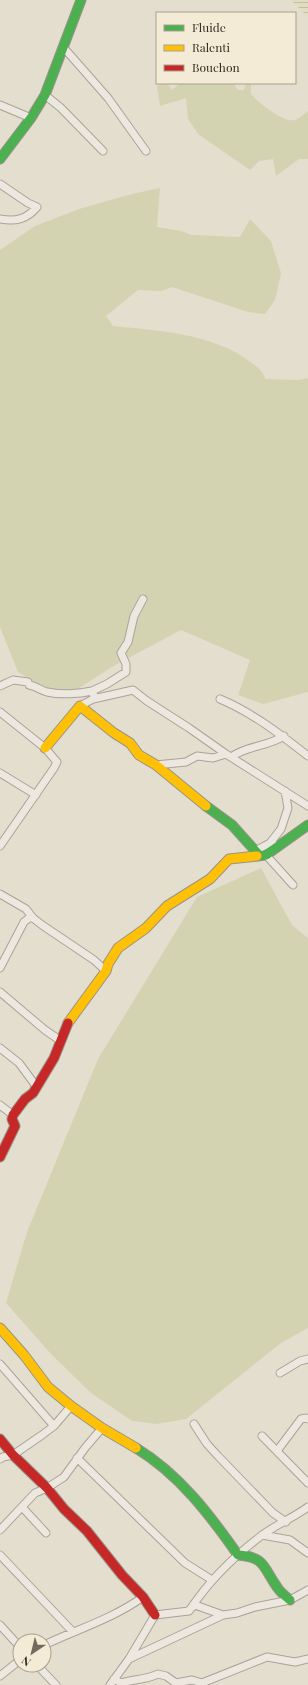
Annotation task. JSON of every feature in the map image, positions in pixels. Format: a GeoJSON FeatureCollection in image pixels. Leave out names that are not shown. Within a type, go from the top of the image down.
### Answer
{"type":"FeatureCollection","features":[{"type":"Feature","properties":{"kind":"street"},"geometry":{"type":"LineString","coordinates":[[0,159],[31,118],[46,95],[81,0]]}},
{"type":"Feature","properties":{"kind":"street"},"geometry":{"type":"LineString","coordinates":[[64,48],[108,98],[146,151]]}},
{"type":"Feature","properties":{"kind":"street"},"geometry":{"type":"LineString","coordinates":[[46,95],[61,108],[103,151]]}},
{"type":"Feature","properties":{"kind":"street"},"geometry":{"type":"LineString","coordinates":[[0,105],[31,118]]}},
{"type":"Feature","properties":{"kind":"street"},"geometry":{"type":"LineString","coordinates":[[0,184],[28,203],[37,207],[32,214],[22,219],[9,221],[0,219]]}},
{"type":"Feature","properties":{"kind":"street"},"geometry":{"type":"LineString","coordinates":[[0,686],[13,680],[28,682],[30,685],[34,685],[38,689],[48,692],[82,693],[92,691],[107,684],[126,672],[126,664],[121,653],[128,642],[134,616],[144,599]]}},
{"type":"Feature","properties":{"kind":"street"},"geometry":{"type":"LineString","coordinates":[[45,748],[80,706],[95,698],[132,690],[228,755],[308,806]]}},
{"type":"Feature","properties":{"kind":"street"},"geometry":{"type":"LineString","coordinates":[[92,691],[95,698]]}},
{"type":"Feature","properties":{"kind":"street"},"geometry":{"type":"LineString","coordinates":[[220,699],[252,715],[284,736],[308,756]]}},
{"type":"Feature","properties":{"kind":"street"},"geometry":{"type":"LineString","coordinates":[[80,706],[114,733],[130,743],[139,755],[156,765],[217,815],[232,825],[293,885]]}},
{"type":"Feature","properties":{"kind":"street"},"geometry":{"type":"LineString","coordinates":[[0,712],[45,748],[57,762],[36,795],[3,835],[0,846]]}},
{"type":"Feature","properties":{"kind":"street"},"geometry":{"type":"LineString","coordinates":[[156,765],[186,762],[197,756],[213,758],[228,755],[240,750],[276,741],[284,736]]}},
{"type":"Feature","properties":{"kind":"street"},"geometry":{"type":"LineString","coordinates":[[0,773],[36,795]]}},
{"type":"Feature","properties":{"kind":"street"},"geometry":{"type":"LineString","coordinates":[[260,854],[280,829],[288,808],[285,792]]}},
{"type":"Feature","properties":{"kind":"street"},"geometry":{"type":"LineString","coordinates":[[0,1157],[15,1126],[12,1119],[13,1115],[33,1093],[54,1058],[61,1041],[62,1033],[72,1016],[106,971],[108,964],[118,948],[146,928],[167,906],[210,879],[229,859],[260,854],[284,842],[308,825]]}},
{"type":"Feature","properties":{"kind":"street"},"geometry":{"type":"LineString","coordinates":[[270,843],[284,842]]}},
{"type":"Feature","properties":{"kind":"street"},"geometry":{"type":"LineString","coordinates":[[0,894],[26,909],[33,918],[94,960],[106,971]]}},
{"type":"Feature","properties":{"kind":"street"},"geometry":{"type":"LineString","coordinates":[[0,968],[2,959],[24,922],[29,918],[33,918]]}},
{"type":"Feature","properties":{"kind":"street"},"geometry":{"type":"LineString","coordinates":[[0,992],[45,1030],[61,1041]]}},
{"type":"Feature","properties":{"kind":"street"},"geometry":{"type":"LineString","coordinates":[[0,1048],[19,1063],[36,1086]]}},
{"type":"Feature","properties":{"kind":"street"},"geometry":{"type":"LineString","coordinates":[[0,1104],[13,1115]]}},
{"type":"Feature","properties":{"kind":"street"},"geometry":{"type":"LineString","coordinates":[[0,1328],[48,1387],[71,1406],[102,1428],[144,1453],[168,1470],[214,1521],[238,1555],[246,1556],[264,1564],[274,1583],[290,1600]]}},
{"type":"Feature","properties":{"kind":"street"},"geometry":{"type":"LineString","coordinates":[[280,1373],[300,1360],[308,1358]]}},
{"type":"Feature","properties":{"kind":"street"},"geometry":{"type":"LineString","coordinates":[[0,1364],[54,1426]]}},
{"type":"Feature","properties":{"kind":"street"},"geometry":{"type":"LineString","coordinates":[[0,1459],[14,1455],[54,1426],[71,1406]]}},
{"type":"Feature","properties":{"kind":"street"},"geometry":{"type":"LineString","coordinates":[[277,1451],[300,1419],[308,1419]]}},
{"type":"Feature","properties":{"kind":"street"},"geometry":{"type":"LineString","coordinates":[[194,1424],[207,1444],[218,1456],[273,1513],[286,1522]]}},
{"type":"Feature","properties":{"kind":"street"},"geometry":{"type":"LineString","coordinates":[[0,1530],[35,1493],[47,1488],[64,1477],[77,1458],[102,1428]]}},
{"type":"Feature","properties":{"kind":"street"},"geometry":{"type":"LineString","coordinates":[[262,1436],[308,1483]]}},
{"type":"Feature","properties":{"kind":"street"},"geometry":{"type":"LineString","coordinates":[[0,1439],[47,1488],[64,1509],[87,1531],[122,1575],[142,1597],[155,1615]]}},
{"type":"Feature","properties":{"kind":"street"},"geometry":{"type":"LineString","coordinates":[[77,1458],[185,1563],[212,1580]]}},
{"type":"Feature","properties":{"kind":"street"},"geometry":{"type":"LineString","coordinates":[[22,1507],[46,1533]]}},
{"type":"Feature","properties":{"kind":"street"},"geometry":{"type":"LineString","coordinates":[[189,1611],[212,1580],[238,1555],[262,1535],[286,1522],[308,1507]]}},
{"type":"Feature","properties":{"kind":"street"},"geometry":{"type":"LineString","coordinates":[[262,1535],[290,1540],[308,1553]]}},
{"type":"Feature","properties":{"kind":"street"},"geometry":{"type":"LineString","coordinates":[[0,1555],[73,1632]]}},
{"type":"Feature","properties":{"kind":"street"},"geometry":{"type":"LineString","coordinates":[[129,1659],[223,1615],[290,1600],[308,1590]]}},
{"type":"Feature","properties":{"kind":"street"},"geometry":{"type":"LineString","coordinates":[[52,1641],[109,1618],[127,1609],[142,1597]]}},
{"type":"Feature","properties":{"kind":"street"},"geometry":{"type":"LineString","coordinates":[[155,1615],[189,1611],[195,1605],[223,1615]]}},
{"type":"Feature","properties":{"kind":"street"},"geometry":{"type":"LineString","coordinates":[[112,1682],[129,1659],[155,1615]]}},
{"type":"Feature","properties":{"kind":"street"},"geometry":{"type":"LineString","coordinates":[[0,1625],[12,1638]]}},
{"type":"Feature","properties":{"kind":"street"},"geometry":{"type":"LineString","coordinates":[[112,1682],[121,1683],[133,1679],[147,1679],[158,1674],[166,1676],[176,1683],[192,1680],[198,1683],[250,1665],[267,1657],[295,1662],[308,1659]]}},
{"type":"Feature","properties":{"kind":"street"},"geometry":{"type":"LineString","coordinates":[[0,1676],[12,1666]]}},
{"type":"Feature","properties":{"kind":"street"},"geometry":{"type":"LineString","coordinates":[[45,1673],[56,1685]]}},
{"type":"Feature","properties":{"kind":"shaded area"},"geometry":{"type":"Polygon","coordinates":[[[291,0],[308,0],[308,17],[291,0]]]}},
{"type":"Feature","properties":{"kind":"green space"},"geometry":{"type":"Polygon","coordinates":[[[159,84],[168,84],[172,90],[179,84],[234,84],[238,90],[244,90],[246,84],[250,84],[251,94],[254,98],[271,111],[284,118],[295,120],[300,118],[308,111],[308,159],[299,159],[276,176],[273,159],[259,161],[250,170],[198,134],[188,119],[186,98],[160,106],[157,87],[159,84]]]}},
{"type":"Feature","properties":{"kind":"green space"},"geometry":{"type":"Polygon","coordinates":[[[160,188],[157,227],[181,231],[192,235],[240,237],[250,219],[271,241],[281,273],[275,300],[265,314],[248,312],[172,287],[161,291],[138,290],[106,316],[113,326],[167,332],[203,339],[237,353],[258,368],[262,372],[265,379],[298,380],[308,378],[308,692],[263,704],[238,695],[250,660],[181,630],[115,665],[62,699],[18,672],[0,627],[0,250],[35,226],[79,209],[132,194],[160,188]]]}},
{"type":"Feature","properties":{"kind":"green space"},"geometry":{"type":"Polygon","coordinates":[[[261,868],[292,925],[308,938],[308,1328],[281,1343],[186,1419],[157,1424],[132,1421],[91,1393],[51,1354],[6,1303],[27,1232],[98,1059],[197,897],[261,868]]]}},
{"type":"Feature","properties":{"kind":"traffic: fast"},"geometry":{"type":"LineString","coordinates":[[0,159],[31,118],[45,95],[81,0]]}},
{"type":"Feature","properties":{"kind":"traffic: fast"},"geometry":{"type":"LineString","coordinates":[[206,806],[232,825],[259,855]]}},
{"type":"Feature","properties":{"kind":"traffic: fast"},"geometry":{"type":"LineString","coordinates":[[257,856],[266,855],[308,825]]}},
{"type":"Feature","properties":{"kind":"traffic: fast"},"geometry":{"type":"LineString","coordinates":[[136,1448],[152,1458],[180,1483],[205,1510],[238,1555],[247,1556],[259,1561],[280,1591],[290,1600]]}},
{"type":"Feature","properties":{"kind":"traffic: slow"},"geometry":{"type":"LineString","coordinates":[[45,748],[80,706],[114,733],[130,743],[139,755],[156,765],[206,806]]}},
{"type":"Feature","properties":{"kind":"traffic: slow"},"geometry":{"type":"LineString","coordinates":[[68,1023],[106,971],[108,964],[118,948],[146,928],[167,906],[210,879],[229,859],[257,856]]}},
{"type":"Feature","properties":{"kind":"traffic: slow"},"geometry":{"type":"LineString","coordinates":[[0,1328],[24,1355],[48,1387],[71,1406],[102,1428],[136,1448]]}},
{"type":"Feature","properties":{"kind":"traffic: jam"},"geometry":{"type":"LineString","coordinates":[[0,1157],[15,1126],[12,1119],[13,1115],[25,1099],[33,1093],[54,1058],[68,1023]]}},
{"type":"Feature","properties":{"kind":"traffic: jam"},"geometry":{"type":"LineString","coordinates":[[0,1439],[13,1455],[47,1488],[64,1509],[87,1531],[122,1575],[143,1597],[155,1615]]}}]}
